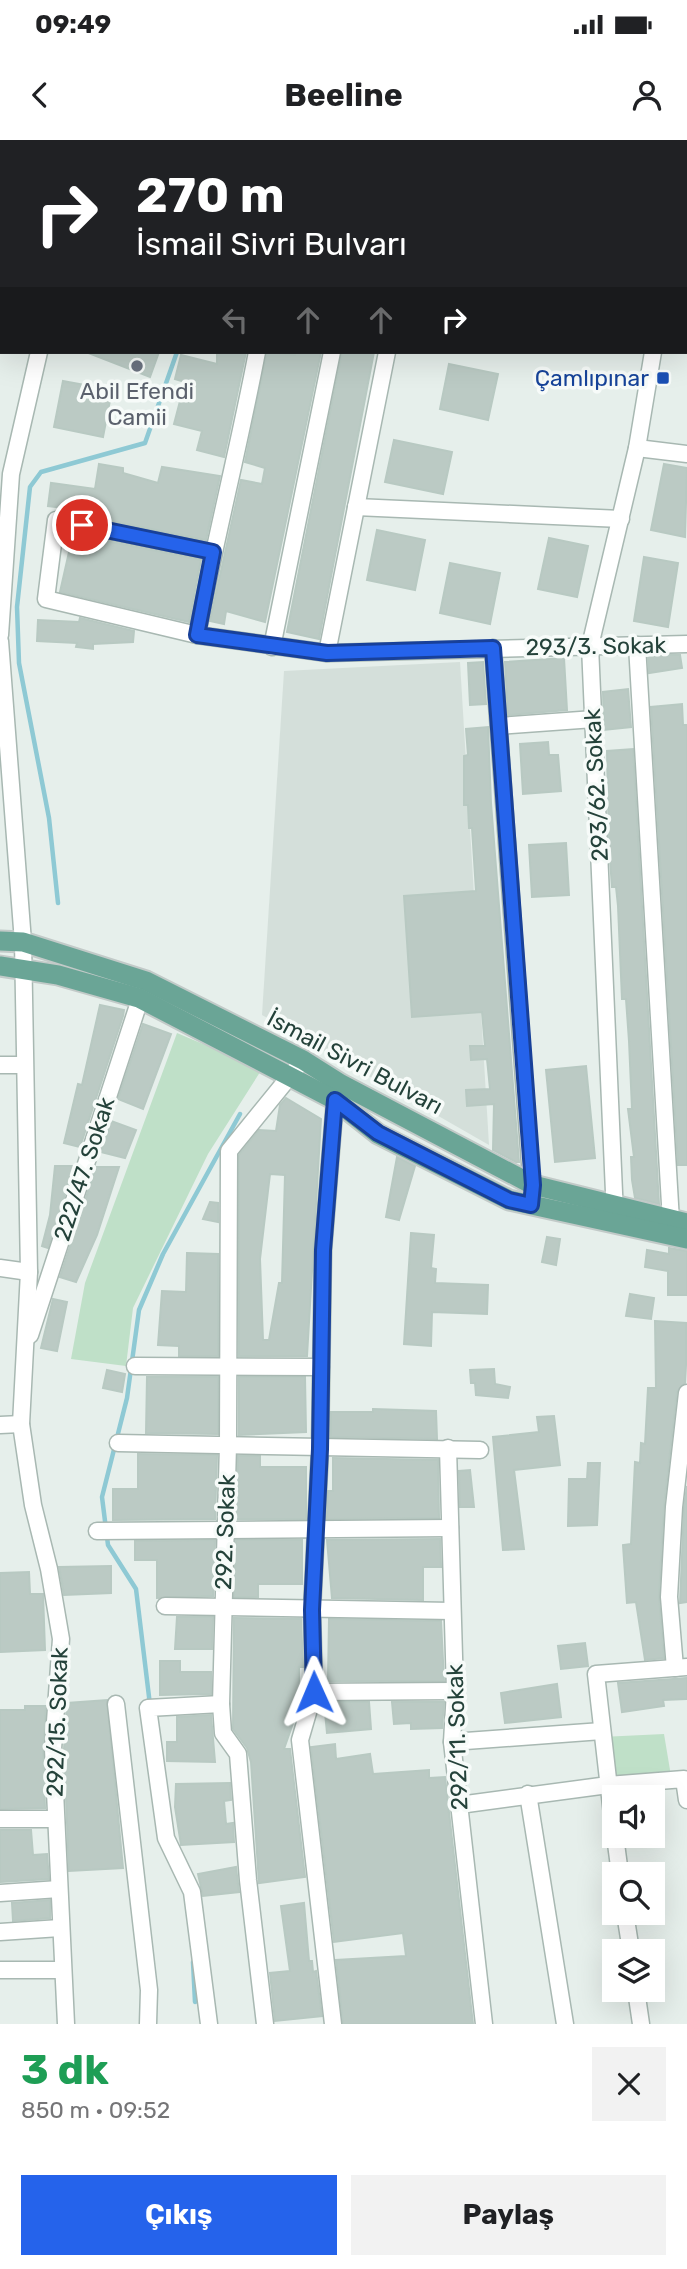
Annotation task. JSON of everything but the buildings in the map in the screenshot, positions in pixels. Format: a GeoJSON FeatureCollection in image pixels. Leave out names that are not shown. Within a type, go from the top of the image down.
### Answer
{"type":"FeatureCollection","features":[{"type":"Feature","properties":{"kind":"main road","name":"İsmail Sivri Bulvarı"},"geometry":{"type":"LineString","coordinates":[[0,941],[23,942],[143,990],[303,1060],[532,1195],[615,1215],[687,1239]]}},
{"type":"Feature","properties":{"kind":"main road","name":"İsmail Sivri Bulvarı"},"geometry":{"type":"LineString","coordinates":[[0,966],[143,990],[335,1100],[378,1133],[509,1200],[532,1195]]}},
{"type":"Feature","properties":{"kind":"main road","name":"İsmail Sivri Bulvarı"},"geometry":{"type":"LineString","coordinates":[[615,1215],[679,1222]]}},
{"type":"Feature","properties":{"kind":"street"},"geometry":{"type":"LineString","coordinates":[[0,635],[11,474],[38,354]]}},
{"type":"Feature","properties":{"kind":"street"},"geometry":{"type":"LineString","coordinates":[[197,635],[213,552],[236,468],[257,354]]}},
{"type":"Feature","properties":{"kind":"street"},"geometry":{"type":"LineString","coordinates":[[272,646],[332,354]]}},
{"type":"Feature","properties":{"kind":"street"},"geometry":{"type":"LineString","coordinates":[[327,653],[387,354]]}},
{"type":"Feature","properties":{"kind":"street","name":"293/62. Sokak"},"geometry":{"type":"LineString","coordinates":[[615,1215],[590,646],[637,448],[653,354]]}},
{"type":"Feature","properties":{"kind":"street"},"geometry":{"type":"LineString","coordinates":[[637,448],[687,454]]}},
{"type":"Feature","properties":{"kind":"street"},"geometry":{"type":"LineString","coordinates":[[356,508],[621,519]]}},
{"type":"Feature","properties":{"kind":"street","name":"293/3. Sokak"},"geometry":{"type":"LineString","coordinates":[[213,552],[56,520],[46,599],[197,635],[327,653],[687,644]]}},
{"type":"Feature","properties":{"kind":"street"},"geometry":{"type":"LineString","coordinates":[[0,641],[23,942],[23,1065],[29,1272],[23,1357]]}},
{"type":"Feature","properties":{"kind":"street"},"geometry":{"type":"LineString","coordinates":[[637,645],[679,1222]]}},
{"type":"Feature","properties":{"kind":"street"},"geometry":{"type":"LineString","coordinates":[[493,648],[532,1195]]}},
{"type":"Feature","properties":{"kind":"street"},"geometry":{"type":"LineString","coordinates":[[499,726],[594,719]]}},
{"type":"Feature","properties":{"kind":"street","name":"222/47. Sokak"},"geometry":{"type":"LineString","coordinates":[[23,1357],[143,990]]}},
{"type":"Feature","properties":{"kind":"street","name":"292. Sokak"},"geometry":{"type":"LineString","coordinates":[[265,2024],[248,1880],[238,1754],[223,1733],[221,1704],[229,1446],[229,1151],[303,1060]]}},
{"type":"Feature","properties":{"kind":"street"},"geometry":{"type":"LineString","coordinates":[[0,1065],[23,1065]]}},
{"type":"Feature","properties":{"kind":"street"},"geometry":{"type":"LineString","coordinates":[[333,2024],[300,1740],[314,1692],[312,1610],[320,1449],[323,1250],[335,1100]]}},
{"type":"Feature","properties":{"kind":"street"},"geometry":{"type":"LineString","coordinates":[[0,1268],[29,1272]]}},
{"type":"Feature","properties":{"kind":"street","name":"292/15. Sokak"},"geometry":{"type":"LineString","coordinates":[[23,1357],[21,1424],[33,1505],[49,1569],[61,1639],[53,1749],[61,1970],[66,2024]]}},
{"type":"Feature","properties":{"kind":"street"},"geometry":{"type":"LineString","coordinates":[[135,1366],[321,1367]]}},
{"type":"Feature","properties":{"kind":"street"},"geometry":{"type":"LineString","coordinates":[[687,1394],[674,1507],[669,1597],[681,1668],[596,1674],[608,1785],[684,1779],[687,1800]]}},
{"type":"Feature","properties":{"kind":"street"},"geometry":{"type":"LineString","coordinates":[[0,1425],[21,1424]]}},
{"type":"Feature","properties":{"kind":"street"},"geometry":{"type":"LineString","coordinates":[[118,1443],[480,1450]]}},
{"type":"Feature","properties":{"kind":"street","name":"292/11. Sokak"},"geometry":{"type":"LineString","coordinates":[[448,1448],[455,1692],[453,1742],[484,2024]]}},
{"type":"Feature","properties":{"kind":"street"},"geometry":{"type":"LineString","coordinates":[[97,1531],[315,1527],[450,1528]]}},
{"type":"Feature","properties":{"kind":"street"},"geometry":{"type":"LineString","coordinates":[[165,1606],[452,1611]]}},
{"type":"Feature","properties":{"kind":"street"},"geometry":{"type":"LineString","coordinates":[[314,1692],[455,1692]]}},
{"type":"Feature","properties":{"kind":"street"},"geometry":{"type":"LineString","coordinates":[[116,1704],[149,1990],[148,2024]]}},
{"type":"Feature","properties":{"kind":"street"},"geometry":{"type":"LineString","coordinates":[[209,2024],[192,1892],[166,1839],[148,1708],[221,1704]]}},
{"type":"Feature","properties":{"kind":"street"},"geometry":{"type":"LineString","coordinates":[[453,1742],[602,1731]]}},
{"type":"Feature","properties":{"kind":"street"},"geometry":{"type":"LineString","coordinates":[[459,1805],[602,1786]]}},
{"type":"Feature","properties":{"kind":"street"},"geometry":{"type":"LineString","coordinates":[[528,1794],[565,2024]]}},
{"type":"Feature","properties":{"kind":"street"},"geometry":{"type":"LineString","coordinates":[[0,1819],[55,1819]]}},
{"type":"Feature","properties":{"kind":"street"},"geometry":{"type":"LineString","coordinates":[[0,1893],[59,1889]]}},
{"type":"Feature","properties":{"kind":"street"},"geometry":{"type":"LineString","coordinates":[[0,1932],[60,1928]]}},
{"type":"Feature","properties":{"kind":"street"},"geometry":{"type":"LineString","coordinates":[[0,1970],[61,1970]]}},
{"type":"Feature","properties":{"kind":"street"},"geometry":{"type":"LineString","coordinates":[[638,2002],[641,2024]]}},
{"type":"Feature","properties":{"kind":"shaded area"},"geometry":{"type":"Polygon","coordinates":[[[460,662],[489,1145],[262,1015],[284,671],[460,662]]]}},
{"type":"Feature","properties":{"kind":"green space"},"geometry":{"type":"Polygon","coordinates":[[[177,1033],[262,1069],[208,1154],[133,1308],[126,1366],[71,1359],[85,1283],[177,1033]]]}},
{"type":"Feature","properties":{"kind":"green space"},"geometry":{"type":"Polygon","coordinates":[[[664,1734],[671,1776],[607,1782],[601,1737],[664,1734]]]}},
{"type":"Feature","properties":{"kind":"waterway"},"geometry":{"type":"LineString","coordinates":[[58,903],[49,818],[19,663],[17,607],[30,487],[41,472],[145,443],[176,354]]}},
{"type":"Feature","properties":{"kind":"waterway"},"geometry":{"type":"LineString","coordinates":[[150,1705],[136,1589],[108,1545],[102,1497],[127,1398],[139,1310],[163,1254],[240,1114]]}},
{"type":"Feature","properties":{"kind":"waterway"},"geometry":{"type":"LineString","coordinates":[[193,1962],[195,2002]]}},
{"type":"Feature","properties":{"kind":"place","name":"Abil Efendi Camii"},"geometry":{"type":"Point","coordinates":[137,366]}},
{"type":"Feature","properties":{"kind":"place","name":"Çamlıpınar"},"geometry":{"type":"Point","coordinates":[663,378]}},
{"type":"Feature","properties":{"kind":"route"},"geometry":{"type":"LineString","coordinates":[[82,525],[213,552],[197,635],[327,653],[493,648],[533,1185],[531,1205],[509,1200],[378,1133],[335,1100],[323,1250],[320,1449],[312,1610],[314,1692]]}}]}
